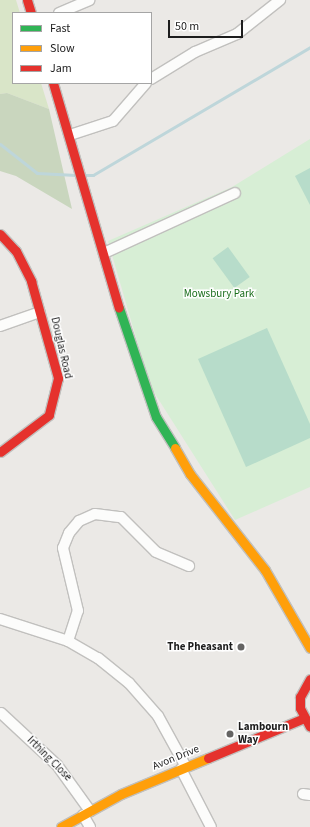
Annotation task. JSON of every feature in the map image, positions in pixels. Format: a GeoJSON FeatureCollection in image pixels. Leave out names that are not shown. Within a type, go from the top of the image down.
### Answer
{"type":"FeatureCollection","features":[{"type":"Feature","properties":{"kind":"main road"},"geometry":{"type":"LineString","coordinates":[[27,0],[31,12]]}},
{"type":"Feature","properties":{"kind":"main road"},"geometry":{"type":"LineString","coordinates":[[53,84],[84,182],[137,369],[156,417],[190,474],[265,570],[310,648]]}},
{"type":"Feature","properties":{"kind":"main road","name":"Douglas Road"},"geometry":{"type":"LineString","coordinates":[[0,234],[25,265],[40,312],[58,378],[56,397],[49,415],[38,426],[0,452]]}},
{"type":"Feature","properties":{"kind":"main road"},"geometry":{"type":"LineString","coordinates":[[310,679],[300,698],[304,718],[310,727]]}},
{"type":"Feature","properties":{"kind":"main road","name":"Avon Drive"},"geometry":{"type":"LineString","coordinates":[[61,827],[87,813],[183,768],[304,718]]}},
{"type":"Feature","properties":{"kind":"street"},"geometry":{"type":"LineString","coordinates":[[61,12],[89,0]]}},
{"type":"Feature","properties":{"kind":"street"},"geometry":{"type":"LineString","coordinates":[[152,78],[195,52],[237,34],[280,0]]}},
{"type":"Feature","properties":{"kind":"street"},"geometry":{"type":"LineString","coordinates":[[70,135],[114,122],[145,84]]}},
{"type":"Feature","properties":{"kind":"street"},"geometry":{"type":"LineString","coordinates":[[104,253],[235,194]]}},
{"type":"Feature","properties":{"kind":"street"},"geometry":{"type":"LineString","coordinates":[[0,326],[40,312]]}},
{"type":"Feature","properties":{"kind":"street"},"geometry":{"type":"LineString","coordinates":[[68,642],[78,611],[63,548],[80,521],[95,514],[120,518],[156,552],[190,566]]}},
{"type":"Feature","properties":{"kind":"street"},"geometry":{"type":"LineString","coordinates":[[0,619],[68,642],[98,658],[144,698],[172,737],[183,768],[211,827]]}},
{"type":"Feature","properties":{"kind":"street","name":"Irthing Close"},"geometry":{"type":"LineString","coordinates":[[1,713],[57,765],[87,813],[90,827]]}},
{"type":"Feature","properties":{"kind":"green space"},"geometry":{"type":"Polygon","coordinates":[[[0,0],[16,0],[20,12],[12,12],[12,84],[41,84],[49,109],[7,93],[0,94],[0,0]]]}},
{"type":"Feature","properties":{"kind":"green space"},"geometry":{"type":"Polygon","coordinates":[[[7,93],[49,109],[72,209],[16,176],[0,171],[0,94],[7,93]]]}},
{"type":"Feature","properties":{"kind":"green space","name":"Mowsbury Park"},"geometry":{"type":"Polygon","coordinates":[[[310,139],[310,487],[235,520],[150,386],[108,241],[232,187],[310,139]]]}},
{"type":"Feature","properties":{"kind":"green space"},"geometry":{"type":"Polygon","coordinates":[[[310,168],[310,205],[295,176],[310,168]]]}},
{"type":"Feature","properties":{"kind":"green space"},"geometry":{"type":"Polygon","coordinates":[[[228,247],[250,277],[234,288],[213,258],[228,247]]]}},
{"type":"Feature","properties":{"kind":"green space"},"geometry":{"type":"Polygon","coordinates":[[[267,328],[310,424],[310,438],[246,467],[198,359],[267,328]]]}},
{"type":"Feature","properties":{"kind":"waterway"},"geometry":{"type":"LineString","coordinates":[[84,175],[93,175],[310,47]]}},
{"type":"Feature","properties":{"kind":"waterway"},"geometry":{"type":"LineString","coordinates":[[0,144],[37,173],[76,175]]}},
{"type":"Feature","properties":{"kind":"traffic: fast"},"geometry":{"type":"LineString","coordinates":[[119,308],[156,417],[175,448]]}},
{"type":"Feature","properties":{"kind":"traffic: slow"},"geometry":{"type":"LineString","coordinates":[[175,448],[190,474],[265,570],[310,648]]}},
{"type":"Feature","properties":{"kind":"traffic: slow"},"geometry":{"type":"LineString","coordinates":[[61,827],[121,794],[208,758]]}},
{"type":"Feature","properties":{"kind":"traffic: jam"},"geometry":{"type":"LineString","coordinates":[[27,0],[31,12]]}},
{"type":"Feature","properties":{"kind":"traffic: jam"},"geometry":{"type":"LineString","coordinates":[[53,84],[119,308]]}},
{"type":"Feature","properties":{"kind":"traffic: jam"},"geometry":{"type":"LineString","coordinates":[[0,234],[16,251],[31,281],[58,378],[49,415],[0,452]]}},
{"type":"Feature","properties":{"kind":"traffic: jam"},"geometry":{"type":"LineString","coordinates":[[310,679],[300,697],[300,708],[310,727]]}},
{"type":"Feature","properties":{"kind":"traffic: jam"},"geometry":{"type":"LineString","coordinates":[[208,758],[304,718]]}},
{"type":"Feature","properties":{"kind":"place","name":"The Pheasant"},"geometry":{"type":"Point","coordinates":[241,647]}},
{"type":"Feature","properties":{"kind":"place","name":"Lambourn Way"},"geometry":{"type":"Point","coordinates":[230,734]}}]}
